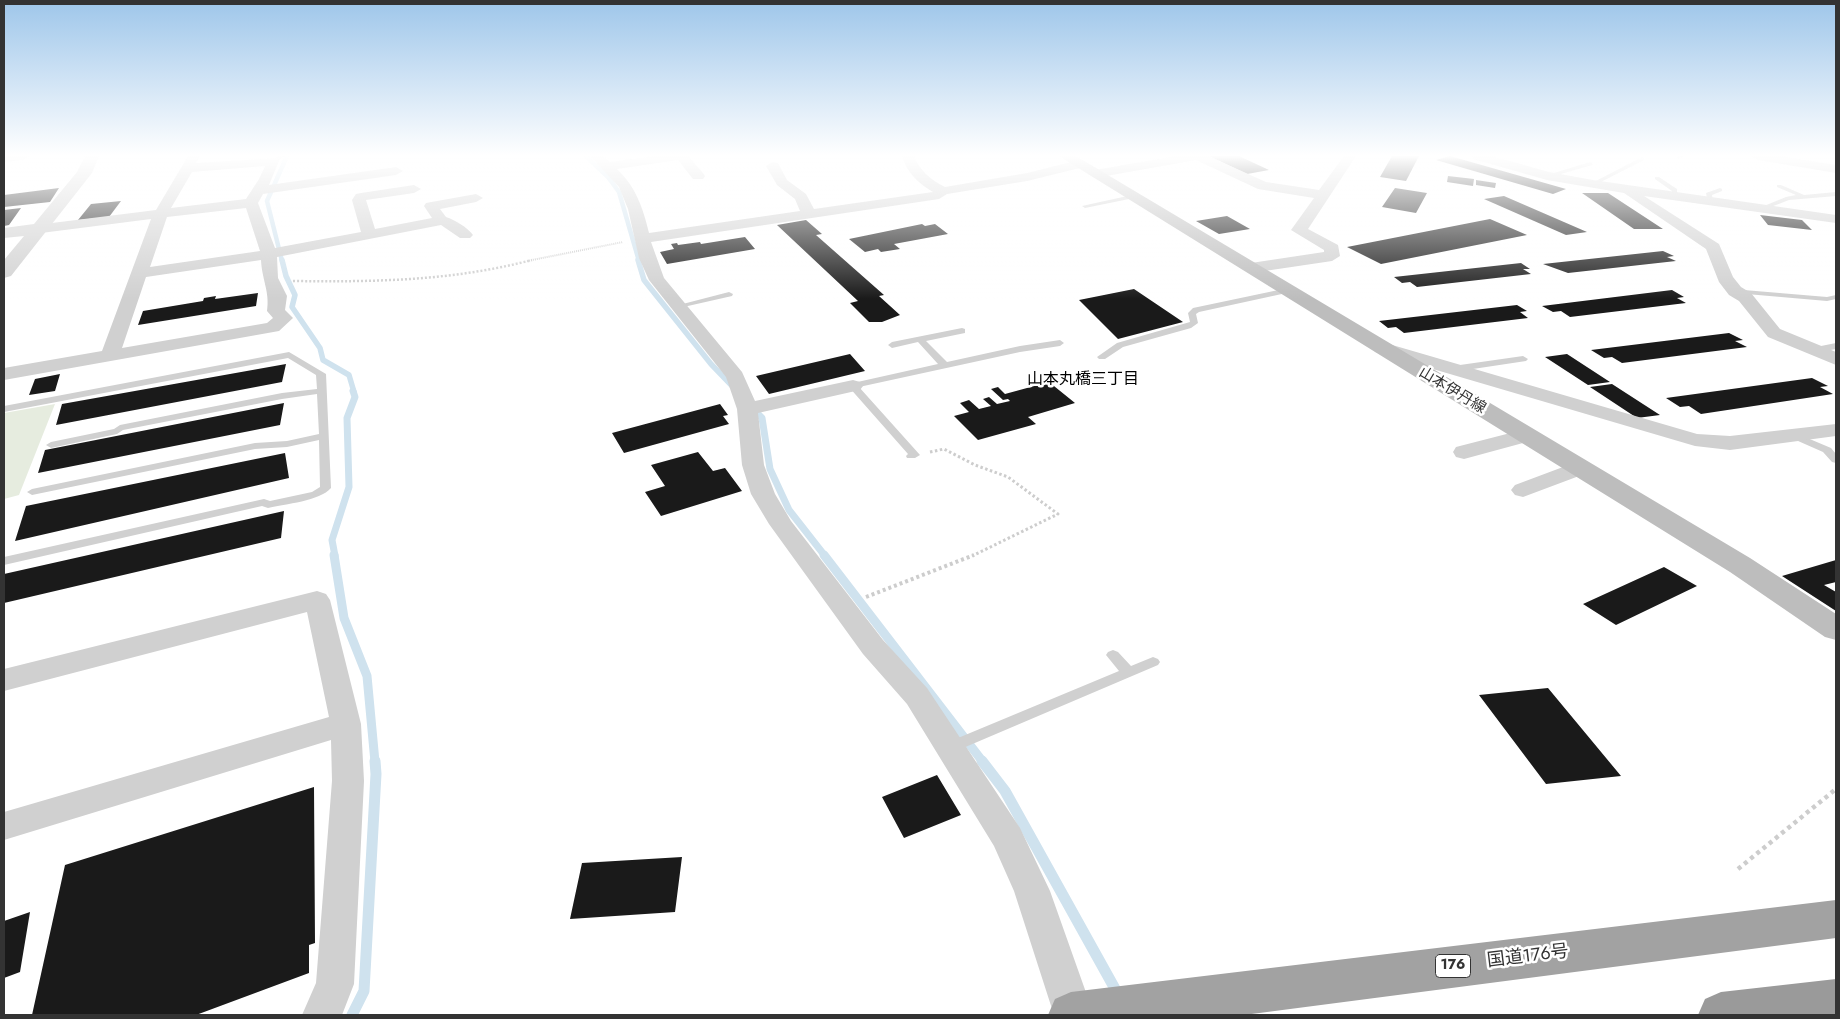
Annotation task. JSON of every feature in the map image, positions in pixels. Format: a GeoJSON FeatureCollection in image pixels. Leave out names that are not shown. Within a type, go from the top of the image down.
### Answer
{"type":"FeatureCollection","features":[{"type":"Feature","properties":{"kind":"highway","name":"国道176号"},"geometry":{"type":"LineString","coordinates":[[1072,1015],[1836,919]]}},
{"type":"Feature","properties":{"kind":"highway"},"geometry":{"type":"LineString","coordinates":[[1721,1015],[1836,1001]]}},
{"type":"Feature","properties":{"kind":"main road","name":"山本伊丹線"},"geometry":{"type":"LineString","coordinates":[[1143,204],[1740,565],[1836,629]]}},
{"type":"Feature","properties":{"kind":"street"},"geometry":{"type":"LineString","coordinates":[[4,272],[60,204]]}},
{"type":"Feature","properties":{"kind":"street"},"geometry":{"type":"LineString","coordinates":[[110,355],[161,214],[167,204]]}},
{"type":"Feature","properties":{"kind":"street"},"geometry":{"type":"LineString","coordinates":[[4,233],[161,214],[219,204]]}},
{"type":"Feature","properties":{"kind":"street"},"geometry":{"type":"LineString","coordinates":[[4,374],[273,327],[284,318],[276,311],[278,296],[270,278],[269,254],[257,204]]}},
{"type":"Feature","properties":{"kind":"street"},"geometry":{"type":"LineString","coordinates":[[360,204],[369,235]]}},
{"type":"Feature","properties":{"kind":"street"},"geometry":{"type":"LineString","coordinates":[[441,221],[431,206],[447,204]]}},
{"type":"Feature","properties":{"kind":"street"},"geometry":{"type":"LineString","coordinates":[[632,204],[654,274],[735,376],[742,390],[747,409],[753,465],[763,494],[780,524],[872,647],[917,696],[1008,838],[1032,890],[1072,1015]]}},
{"type":"Feature","properties":{"kind":"street"},"geometry":{"type":"LineString","coordinates":[[804,204],[808,213]]}},
{"type":"Feature","properties":{"kind":"street"},"geometry":{"type":"LineString","coordinates":[[642,239],[877,204]]}},
{"type":"Feature","properties":{"kind":"street"},"geometry":{"type":"LineString","coordinates":[[1251,268],[1332,256],[1332,248],[1299,230],[1316,204]]}},
{"type":"Feature","properties":{"kind":"street"},"geometry":{"type":"LineString","coordinates":[[1647,204],[1713,247],[1725,278],[1734,290],[1745,297],[1774,332],[1836,360]]}},
{"type":"Feature","properties":{"kind":"street"},"geometry":{"type":"LineString","coordinates":[[1721,204],[1836,219]]}},
{"type":"Feature","properties":{"kind":"street"},"geometry":{"type":"LineString","coordinates":[[140,273],[269,254],[441,221],[447,222],[465,235]]}},
{"type":"Feature","properties":{"kind":"street"},"geometry":{"type":"LineString","coordinates":[[1381,347],[1695,440],[1730,443],[1836,430]]}},
{"type":"Feature","properties":{"kind":"street"},"geometry":{"type":"LineString","coordinates":[[747,409],[853,386]]}},
{"type":"Feature","properties":{"kind":"street"},"geometry":{"type":"LineString","coordinates":[[1464,452],[1526,436]]}},
{"type":"Feature","properties":{"kind":"street"},"geometry":{"type":"LineString","coordinates":[[1522,490],[1579,468]]}},
{"type":"Feature","properties":{"kind":"street"},"geometry":{"type":"LineString","coordinates":[[4,680],[317,600],[332,654],[346,724],[348,781],[335,984],[322,1015]]}},
{"type":"Feature","properties":{"kind":"street"},"geometry":{"type":"LineString","coordinates":[[4,826],[346,724]]}},
{"type":"Feature","properties":{"kind":"lane"},"geometry":{"type":"LineString","coordinates":[[1085,206],[1098,204]]}},
{"type":"Feature","properties":{"kind":"lane"},"geometry":{"type":"LineString","coordinates":[[1761,209],[1774,204]]}},
{"type":"Feature","properties":{"kind":"lane"},"geometry":{"type":"LineString","coordinates":[[1102,357],[1120,345],[1188,326],[1194,323],[1192,314],[1196,310],[1288,290]]}},
{"type":"Feature","properties":{"kind":"lane"},"geometry":{"type":"LineString","coordinates":[[1734,290],[1827,299],[1836,297]]}},
{"type":"Feature","properties":{"kind":"lane"},"geometry":{"type":"LineString","coordinates":[[679,306],[729,294]]}},
{"type":"Feature","properties":{"kind":"lane"},"geometry":{"type":"LineString","coordinates":[[892,345],[962,331]]}},
{"type":"Feature","properties":{"kind":"lane"},"geometry":{"type":"LineString","coordinates":[[920,340],[944,365]]}},
{"type":"Feature","properties":{"kind":"lane"},"geometry":{"type":"LineString","coordinates":[[913,456],[853,386],[992,355],[1060,343]]}},
{"type":"Feature","properties":{"kind":"lane"},"geometry":{"type":"LineString","coordinates":[[1814,350],[1836,346]]}},
{"type":"Feature","properties":{"kind":"lane"},"geometry":{"type":"LineString","coordinates":[[4,409],[289,355],[322,374],[326,488],[316,494],[268,505],[264,502],[4,561]]}},
{"type":"Feature","properties":{"kind":"lane"},"geometry":{"type":"LineString","coordinates":[[992,355],[1003,364]]}},
{"type":"Feature","properties":{"kind":"lane"},"geometry":{"type":"LineString","coordinates":[[1453,369],[1523,359]]}},
{"type":"Feature","properties":{"kind":"lane"},"geometry":{"type":"LineString","coordinates":[[51,445],[117,431],[120,428],[282,396],[322,391]]}},
{"type":"Feature","properties":{"kind":"lane"},"geometry":{"type":"LineString","coordinates":[[1793,435],[1827,450],[1836,460]]}},
{"type":"Feature","properties":{"kind":"lane"},"geometry":{"type":"LineString","coordinates":[[32,492],[255,446],[287,444],[324,436]]}},
{"type":"Feature","properties":{"kind":"lane"},"geometry":{"type":"LineString","coordinates":[[1113,655],[1128,672]]}},
{"type":"Feature","properties":{"kind":"lane"},"geometry":{"type":"LineString","coordinates":[[951,747],[1153,662]]}},
{"type":"Feature","properties":{"kind":"path"},"geometry":{"type":"LineString","coordinates":[[273,284],[291,281],[378,282],[457,276],[551,255],[642,239]]}},
{"type":"Feature","properties":{"kind":"path"},"geometry":{"type":"LineString","coordinates":[[842,606],[961,562],[1032,529],[1058,514],[1008,476],[975,465],[944,449],[913,456]]}},
{"type":"Feature","properties":{"kind":"path"},"geometry":{"type":"LineString","coordinates":[[1738,869],[1836,789]]}},
{"type":"Feature","properties":{"kind":"shaded area"},"geometry":{"type":"Polygon","coordinates":[[[55,404],[19,495],[4,499],[4,413],[55,404]]]}},
{"type":"Feature","properties":{"kind":"building"},"geometry":{"type":"Polygon","coordinates":[[[4,204],[36,204],[4,207],[4,204]]]}},
{"type":"Feature","properties":{"kind":"building"},"geometry":{"type":"Polygon","coordinates":[[[91,204],[119,204],[109,217],[78,220],[91,204]]]}},
{"type":"Feature","properties":{"kind":"building"},"geometry":{"type":"Polygon","coordinates":[[[1384,204],[1421,204],[1416,213],[1382,207],[1384,204]]]}},
{"type":"Feature","properties":{"kind":"building"},"geometry":{"type":"Polygon","coordinates":[[[1494,204],[1521,204],[1587,232],[1566,235],[1494,204]]]}},
{"type":"Feature","properties":{"kind":"building"},"geometry":{"type":"Polygon","coordinates":[[[1597,204],[1624,204],[1663,229],[1634,229],[1597,204]]]}},
{"type":"Feature","properties":{"kind":"building"},"geometry":{"type":"Polygon","coordinates":[[[21,208],[9,225],[4,226],[4,210],[21,208]]]}},
{"type":"Feature","properties":{"kind":"building"},"geometry":{"type":"Polygon","coordinates":[[[1760,215],[1802,220],[1812,230],[1768,225],[1760,215]]]}},
{"type":"Feature","properties":{"kind":"building"},"geometry":{"type":"Polygon","coordinates":[[[1227,216],[1250,229],[1219,234],[1196,221],[1227,216]]]}},
{"type":"Feature","properties":{"kind":"building"},"geometry":{"type":"Polygon","coordinates":[[[1490,219],[1527,235],[1381,264],[1347,247],[1490,219]]]}},
{"type":"Feature","properties":{"kind":"building"},"geometry":{"type":"Polygon","coordinates":[[[806,220],[822,234],[816,235],[884,295],[879,296],[900,315],[882,322],[869,322],[850,303],[858,301],[777,225],[806,220]]]}},
{"type":"Feature","properties":{"kind":"building"},"geometry":{"type":"Polygon","coordinates":[[[922,224],[925,226],[935,224],[948,234],[894,244],[900,249],[881,252],[878,249],[865,252],[849,239],[922,224]]]}},
{"type":"Feature","properties":{"kind":"building"},"geometry":{"type":"Polygon","coordinates":[[[745,237],[755,249],[667,264],[660,252],[674,249],[671,244],[700,242],[701,244],[745,237]]]}},
{"type":"Feature","properties":{"kind":"building"},"geometry":{"type":"Polygon","coordinates":[[[1663,251],[1674,256],[1667,257],[1676,261],[1568,273],[1543,264],[1663,251]]]}},
{"type":"Feature","properties":{"kind":"building"},"geometry":{"type":"Polygon","coordinates":[[[1521,263],[1530,269],[1523,269],[1531,274],[1417,287],[1410,282],[1402,283],[1394,277],[1521,263]]]}},
{"type":"Feature","properties":{"kind":"building"},"geometry":{"type":"Polygon","coordinates":[[[1134,289],[1183,322],[1118,339],[1079,300],[1134,289]]]}},
{"type":"Feature","properties":{"kind":"building"},"geometry":{"type":"Polygon","coordinates":[[[1672,290],[1684,297],[1677,298],[1686,303],[1570,317],[1561,311],[1553,312],[1542,306],[1672,290]]]}},
{"type":"Feature","properties":{"kind":"building"},"geometry":{"type":"Polygon","coordinates":[[[258,293],[256,306],[138,325],[143,311],[203,301],[204,298],[216,296],[215,299],[258,293]]]}},
{"type":"Feature","properties":{"kind":"building"},"geometry":{"type":"Polygon","coordinates":[[[1517,305],[1527,311],[1520,312],[1528,318],[1404,333],[1396,327],[1388,328],[1379,321],[1517,305]]]}},
{"type":"Feature","properties":{"kind":"building"},"geometry":{"type":"Polygon","coordinates":[[[1729,333],[1743,340],[1735,341],[1747,347],[1622,363],[1612,357],[1604,358],[1591,350],[1729,333]]]}},
{"type":"Feature","properties":{"kind":"building"},"geometry":{"type":"Polygon","coordinates":[[[850,354],[865,371],[769,394],[756,376],[850,354]]]}},
{"type":"Feature","properties":{"kind":"building"},"geometry":{"type":"Polygon","coordinates":[[[1567,354],[1610,382],[1588,385],[1545,357],[1567,354]]]}},
{"type":"Feature","properties":{"kind":"building"},"geometry":{"type":"Polygon","coordinates":[[[286,364],[282,382],[56,425],[62,404],[286,364]]]}},
{"type":"Feature","properties":{"kind":"building"},"geometry":{"type":"Polygon","coordinates":[[[60,374],[55,391],[29,395],[35,379],[60,374]]]}},
{"type":"Feature","properties":{"kind":"building"},"geometry":{"type":"Polygon","coordinates":[[[1812,378],[1828,386],[1820,387],[1833,394],[1701,414],[1689,406],[1680,407],[1666,398],[1812,378]]]}},
{"type":"Feature","properties":{"kind":"building"},"geometry":{"type":"Polygon","coordinates":[[[1049,382],[1075,403],[1028,417],[1036,424],[978,440],[954,416],[969,412],[960,403],[969,400],[979,409],[991,406],[983,399],[989,397],[997,404],[1010,401],[1008,399],[1003,400],[991,389],[998,387],[1005,394],[1049,382]]]}},
{"type":"Feature","properties":{"kind":"building"},"geometry":{"type":"Polygon","coordinates":[[[1612,384],[1660,415],[1637,418],[1590,387],[1612,384]]]}},
{"type":"Feature","properties":{"kind":"building"},"geometry":{"type":"Polygon","coordinates":[[[284,403],[280,425],[38,473],[45,450],[284,403]]]}},
{"type":"Feature","properties":{"kind":"building"},"geometry":{"type":"Polygon","coordinates":[[[720,404],[728,415],[723,416],[729,424],[624,453],[612,433],[720,404]]]}},
{"type":"Feature","properties":{"kind":"building"},"geometry":{"type":"Polygon","coordinates":[[[698,452],[713,471],[725,468],[742,491],[661,516],[645,492],[665,486],[651,465],[698,452]]]}},
{"type":"Feature","properties":{"kind":"building"},"geometry":{"type":"Polygon","coordinates":[[[285,453],[289,478],[15,541],[26,506],[285,453]]]}},
{"type":"Feature","properties":{"kind":"building"},"geometry":{"type":"Polygon","coordinates":[[[284,511],[281,538],[4,603],[4,574],[284,511]]]}},
{"type":"Feature","properties":{"kind":"building"},"geometry":{"type":"Polygon","coordinates":[[[1836,560],[1836,582],[1824,585],[1836,592],[1836,611],[1782,576],[1836,560]]]}},
{"type":"Feature","properties":{"kind":"building"},"geometry":{"type":"Polygon","coordinates":[[[1664,567],[1697,586],[1616,625],[1583,604],[1664,567]]]}},
{"type":"Feature","properties":{"kind":"building"},"geometry":{"type":"Polygon","coordinates":[[[1548,688],[1621,776],[1546,784],[1479,695],[1548,688]]]}},
{"type":"Feature","properties":{"kind":"building"},"geometry":{"type":"Polygon","coordinates":[[[937,775],[961,815],[904,838],[882,797],[937,775]]]}},
{"type":"Feature","properties":{"kind":"building"},"geometry":{"type":"Polygon","coordinates":[[[314,787],[315,943],[309,945],[309,973],[196,1015],[32,1015],[65,865],[314,787]]]}},
{"type":"Feature","properties":{"kind":"building"},"geometry":{"type":"Polygon","coordinates":[[[682,857],[675,912],[570,919],[582,863],[682,857]]]}},
{"type":"Feature","properties":{"kind":"building"},"geometry":{"type":"Polygon","coordinates":[[[30,912],[20,972],[4,978],[4,921],[30,912]]]}},
{"type":"Feature","properties":{"kind":"waterway"},"geometry":{"type":"LineString","coordinates":[[268,204],[282,261]]}},
{"type":"Feature","properties":{"kind":"waterway"},"geometry":{"type":"LineString","coordinates":[[622,204],[639,261]]}},
{"type":"Feature","properties":{"kind":"waterway"},"geometry":{"type":"LineString","coordinates":[[282,260],[286,276],[295,295],[292,307],[320,348],[323,360],[349,375],[354,392]]}},
{"type":"Feature","properties":{"kind":"waterway"},"geometry":{"type":"LineString","coordinates":[[638,260],[644,280],[711,364],[735,389]]}},
{"type":"Feature","properties":{"kind":"waterway"},"geometry":{"type":"LineString","coordinates":[[335,556],[332,540],[349,487],[347,418],[355,397],[353,391]]}},
{"type":"Feature","properties":{"kind":"waterway"},"geometry":{"type":"LineString","coordinates":[[751,407],[762,418],[770,469],[789,510],[825,556]]}},
{"type":"Feature","properties":{"kind":"waterway"},"geometry":{"type":"LineString","coordinates":[[334,555],[344,618],[367,676],[375,762]]}},
{"type":"Feature","properties":{"kind":"waterway"},"geometry":{"type":"LineString","coordinates":[[824,555],[983,762]]}},
{"type":"Feature","properties":{"kind":"waterway"},"geometry":{"type":"LineString","coordinates":[[352,1015],[364,991],[376,774],[375,761]]}},
{"type":"Feature","properties":{"kind":"waterway"},"geometry":{"type":"LineString","coordinates":[[982,761],[1005,791],[1119,996]]}},
{"type":"Feature","properties":{"kind":"district","name":"山本丸橋三丁目"},"geometry":{"type":"Point","coordinates":[1083,380]}}]}
